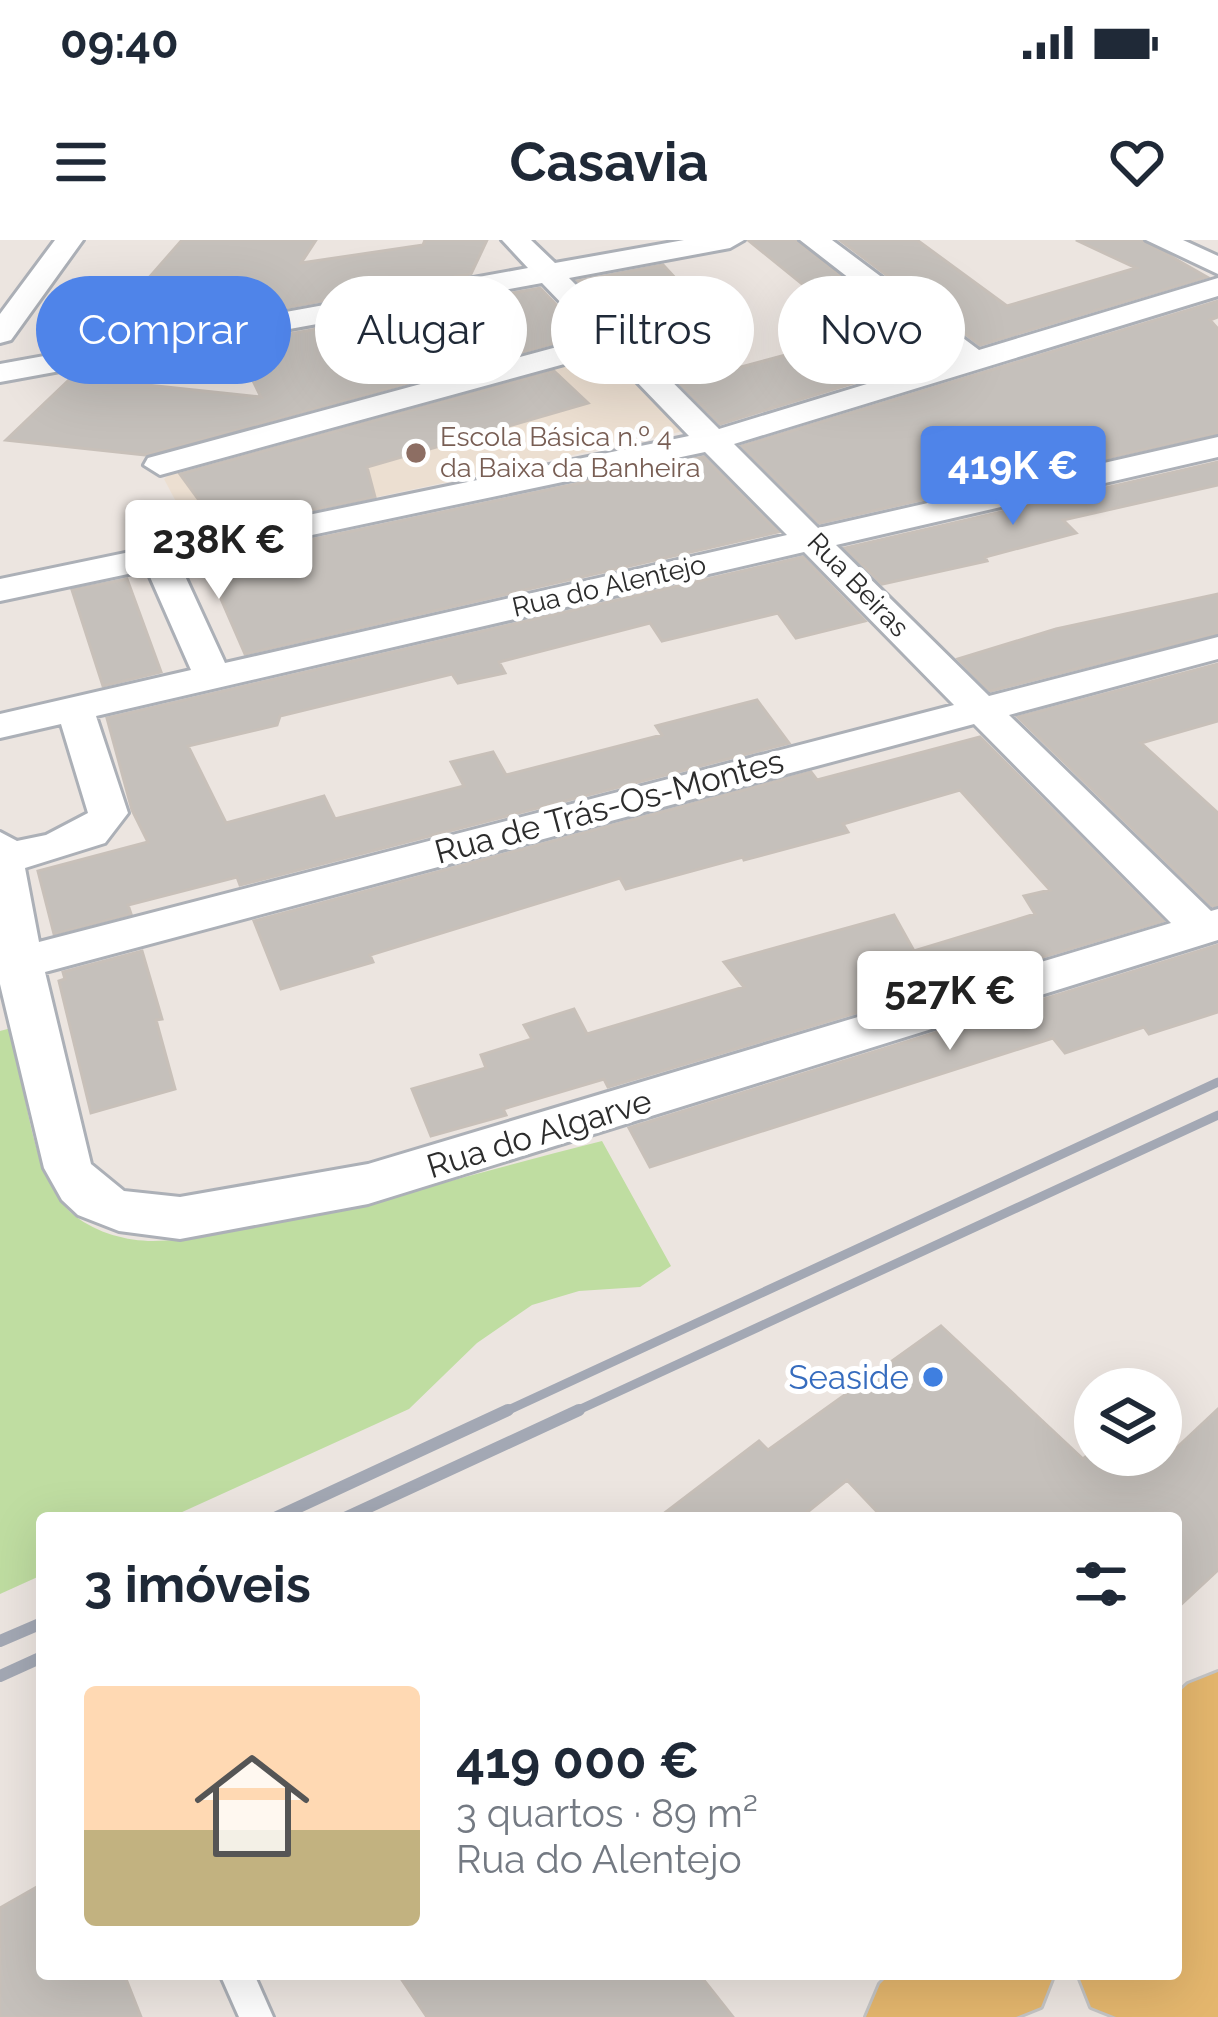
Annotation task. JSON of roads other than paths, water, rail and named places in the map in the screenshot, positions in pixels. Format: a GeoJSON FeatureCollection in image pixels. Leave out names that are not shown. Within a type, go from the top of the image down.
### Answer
{"type":"FeatureCollection","features":[{"type":"Feature","properties":{"kind":"main road"},"geometry":{"type":"LineString","coordinates":[[1199,1735],[1182,1885],[1218,1942]]}},
{"type":"Feature","properties":{"kind":"main road"},"geometry":{"type":"LineString","coordinates":[[1151,1980],[1187,1988],[1218,2004]]}},
{"type":"Feature","properties":{"kind":"street"},"geometry":{"type":"LineString","coordinates":[[0,334],[69,240]]}},
{"type":"Feature","properties":{"kind":"street","name":"Rua Beiras"},"geometry":{"type":"LineString","coordinates":[[516,240],[551,277]]}},
{"type":"Feature","properties":{"kind":"street"},"geometry":{"type":"LineString","coordinates":[[0,374],[730,240]]}},
{"type":"Feature","properties":{"kind":"street"},"geometry":{"type":"LineString","coordinates":[[814,240],[974,360]]}},
{"type":"Feature","properties":{"kind":"street"},"geometry":{"type":"LineString","coordinates":[[1160,240],[1218,266]]}},
{"type":"Feature","properties":{"kind":"street"},"geometry":{"type":"LineString","coordinates":[[0,590],[715,440],[1218,287]]}},
{"type":"Feature","properties":{"kind":"street"},"geometry":{"type":"LineString","coordinates":[[160,465],[551,358]]}},
{"type":"Feature","properties":{"kind":"street","name":"Rua Beiras"},"geometry":{"type":"LineString","coordinates":[[656,384],[978,708],[1210,926]]}},
{"type":"Feature","properties":{"kind":"street","name":"Rua do Alentejo"},"geometry":{"type":"LineString","coordinates":[[0,726],[1218,447]]}},
{"type":"Feature","properties":{"kind":"street"},"geometry":{"type":"LineString","coordinates":[[159,558],[213,676]]}},
{"type":"Feature","properties":{"kind":"street","name":"Rua de Trás-Os-Montes"},"geometry":{"type":"LineString","coordinates":[[11,966],[1218,648]]}},
{"type":"Feature","properties":{"kind":"street"},"geometry":{"type":"LineString","coordinates":[[1,852],[82,837],[105,820],[108,813],[75,709]]}},
{"type":"Feature","properties":{"kind":"street","name":"Rua do Algarve"},"geometry":{"type":"LineString","coordinates":[[1,852],[11,966],[68,1168],[79,1186],[118,1211],[180,1218],[368,1184],[1210,926]]}},
{"type":"Feature","properties":{"kind":"lane"},"geometry":{"type":"LineString","coordinates":[[240,1980],[256,2017]]}},
{"type":"Feature","properties":{"kind":"railway"},"geometry":{"type":"LineString","coordinates":[[502,1413],[1218,1082]]}},
{"type":"Feature","properties":{"kind":"railway"},"geometry":{"type":"LineString","coordinates":[[572,1413],[1218,1115]]}},
{"type":"Feature","properties":{"kind":"railway"},"geometry":{"type":"LineString","coordinates":[[288,1512],[508,1410]]}},
{"type":"Feature","properties":{"kind":"railway"},"geometry":{"type":"LineString","coordinates":[[358,1512],[579,1410]]}},
{"type":"Feature","properties":{"kind":"railway"},"geometry":{"type":"LineString","coordinates":[[0,1641],[36,1626]]}},
{"type":"Feature","properties":{"kind":"railway"},"geometry":{"type":"LineString","coordinates":[[0,1676],[36,1660]]}},
{"type":"Feature","properties":{"kind":"place","name":"Escola Básica n.º 4 da Baixa da Banheira"},"geometry":{"type":"Point","coordinates":[416,453]}},
{"type":"Feature","properties":{"kind":"place","name":"Seaside"},"geometry":{"type":"Point","coordinates":[933,1377]}}]}
